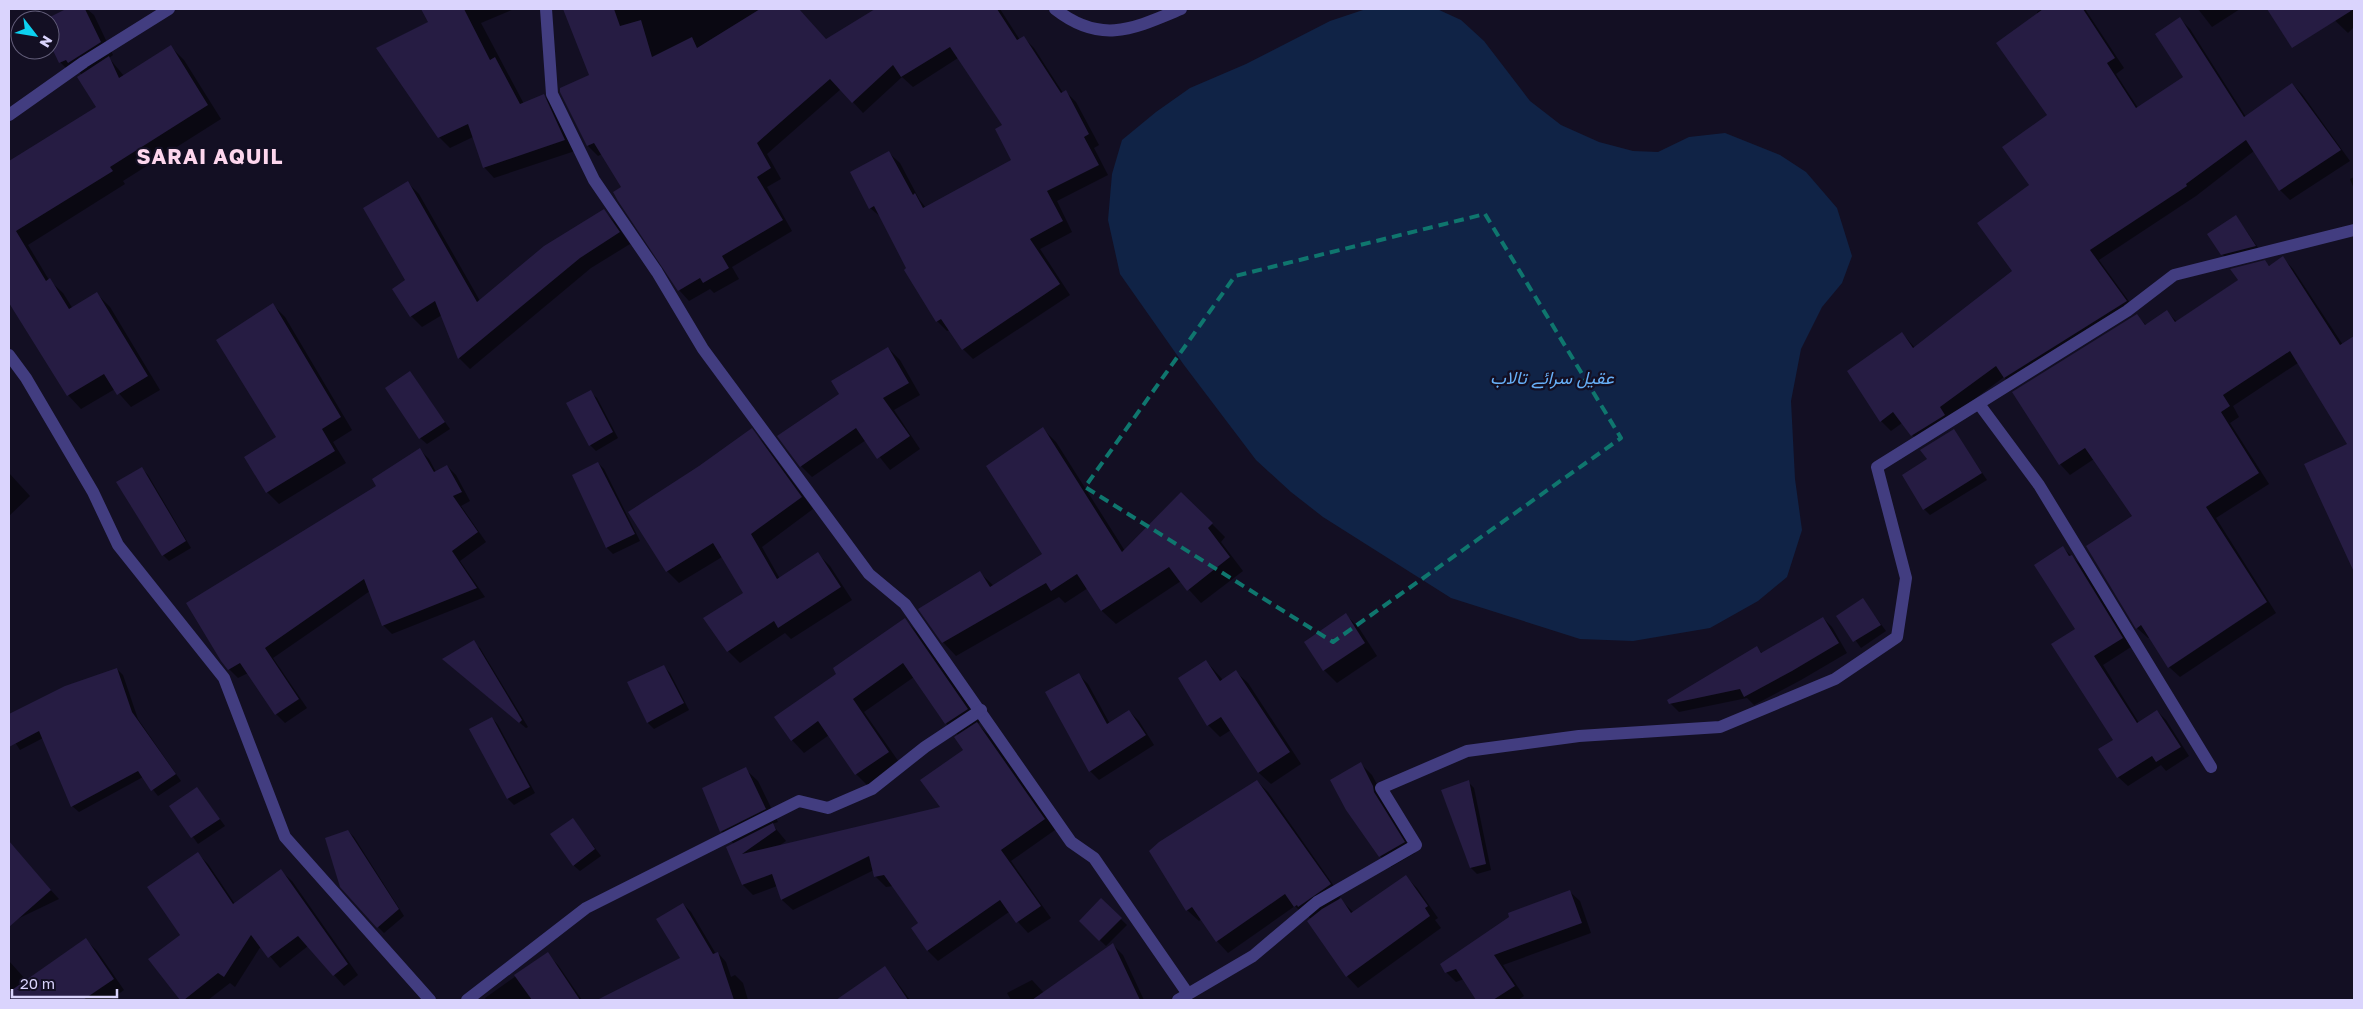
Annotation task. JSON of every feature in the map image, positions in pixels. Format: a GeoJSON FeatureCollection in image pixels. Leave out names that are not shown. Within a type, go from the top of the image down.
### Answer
{"type":"FeatureCollection","features":[{"type":"Feature","properties":{"kind":"street"},"geometry":{"type":"LineString","coordinates":[[9,115],[84,62],[169,9]]}},
{"type":"Feature","properties":{"kind":"street"},"geometry":{"type":"LineString","coordinates":[[546,9],[552,94],[594,180],[657,272],[703,349],[869,574],[905,604],[1072,842],[1094,858],[1183,997],[1253,956],[1317,902],[1416,845],[1381,788],[1467,751],[1579,736],[1720,727],[1836,679],[1897,637],[1906,578],[1877,467],[2127,310],[2174,275],[2354,230]]}},
{"type":"Feature","properties":{"kind":"street"},"geometry":{"type":"LineString","coordinates":[[1055,9],[1078,24],[1108,32],[1140,25],[1181,9]]}},
{"type":"Feature","properties":{"kind":"street"},"geometry":{"type":"LineString","coordinates":[[9,355],[26,378],[93,492],[118,545],[224,678],[285,837],[430,1000]]}},
{"type":"Feature","properties":{"kind":"street"},"geometry":{"type":"LineString","coordinates":[[1979,404],[2039,485],[2211,767]]}},
{"type":"Feature","properties":{"kind":"street"},"geometry":{"type":"LineString","coordinates":[[468,1000],[586,908],[799,802],[828,808],[872,789],[925,747],[981,710]]}},
{"type":"Feature","properties":{"kind":"highlighted area"},"geometry":{"type":"Polygon","coordinates":[[[1485,214],[1621,438],[1333,642],[1085,487],[1235,276],[1485,214]]]}},
{"type":"Feature","properties":{"kind":"water","name":"عقیل سرائے تالاب"},"geometry":{"type":"Polygon","coordinates":[[[1366,9],[1437,9],[1461,20],[1484,41],[1530,101],[1561,125],[1599,142],[1633,151],[1658,152],[1689,137],[1725,133],[1780,155],[1806,172],[1837,208],[1852,256],[1842,283],[1822,307],[1801,349],[1791,401],[1795,479],[1802,530],[1787,577],[1758,601],[1710,628],[1633,641],[1580,639],[1451,598],[1323,517],[1291,492],[1256,460],[1184,365],[1120,274],[1108,220],[1112,174],[1122,140],[1156,112],[1190,88],[1246,64],[1330,21],[1366,9]]]}},
{"type":"Feature","properties":{"kind":"building"},"geometry":{"type":"Polygon","coordinates":[[[66,9],[85,9],[101,42],[68,63],[66,60],[59,63],[58,60],[60,60],[60,12],[66,9]]]}},
{"type":"Feature","properties":{"kind":"building"},"geometry":{"type":"Polygon","coordinates":[[[421,9],[464,9],[490,60],[495,57],[520,104],[544,94],[565,140],[483,168],[468,124],[438,138],[376,48],[428,22],[421,9]]]}},
{"type":"Feature","properties":{"kind":"building"},"geometry":{"type":"Polygon","coordinates":[[[563,9],[614,9],[620,26],[641,20],[652,57],[692,37],[697,48],[760,9],[799,9],[826,39],[875,9],[997,9],[1017,40],[1024,36],[1061,93],[1066,90],[1089,134],[1084,137],[1099,165],[1047,191],[1063,221],[1030,239],[1060,284],[962,350],[941,319],[936,322],[904,270],[906,268],[874,206],[869,209],[850,172],[889,151],[913,195],[915,193],[923,208],[1011,160],[995,129],[1002,125],[950,47],[901,77],[893,65],[852,103],[830,79],[757,143],[771,168],[757,177],[783,220],[722,256],[729,268],[703,283],[700,278],[678,291],[618,201],[613,192],[621,187],[594,143],[587,146],[560,92],[560,88],[589,75],[563,9]]]}},
{"type":"Feature","properties":{"kind":"building"},"geometry":{"type":"Polygon","coordinates":[[[2043,9],[2083,9],[2115,58],[2107,63],[2136,108],[2183,77],[2155,34],[2180,17],[2244,117],[2292,83],[2341,150],[2279,191],[2246,140],[2186,184],[2187,186],[2090,250],[2127,301],[2004,378],[1996,366],[1940,407],[1945,415],[1911,436],[1893,412],[1880,422],[1847,371],[1902,332],[1913,348],[2012,271],[1977,223],[2029,185],[2002,147],[2047,115],[1996,43],[2043,9]]]}},
{"type":"Feature","properties":{"kind":"building"},"geometry":{"type":"Polygon","coordinates":[[[2267,9],[2354,9],[2292,48],[2267,9]]]}},
{"type":"Feature","properties":{"kind":"building"},"geometry":{"type":"Polygon","coordinates":[[[171,45],[208,105],[110,167],[113,171],[16,231],[46,281],[50,278],[69,309],[97,292],[148,376],[117,395],[104,374],[67,396],[9,303],[9,161],[96,107],[77,77],[109,56],[119,78],[171,45]]]}},
{"type":"Feature","properties":{"kind":"building"},"geometry":{"type":"Polygon","coordinates":[[[408,181],[477,302],[544,246],[604,209],[620,232],[580,258],[458,359],[435,301],[410,317],[392,289],[405,280],[363,208],[408,181]]]}},
{"type":"Feature","properties":{"kind":"building"},"geometry":{"type":"Polygon","coordinates":[[[2236,215],[2256,246],[2221,255],[2207,234],[2236,215]]]}},
{"type":"Feature","properties":{"kind":"building"},"geometry":{"type":"Polygon","coordinates":[[[2283,256],[2340,345],[2354,336],[2354,572],[2304,464],[2347,444],[2290,351],[2223,395],[2230,406],[2221,412],[2259,473],[2206,507],[2267,602],[2168,668],[2141,625],[2136,629],[2086,546],[2132,516],[2085,448],[2059,465],[2012,392],[2137,314],[2145,325],[2167,310],[2175,322],[2238,280],[2230,269],[2265,260],[2269,266],[2283,256]]]}},
{"type":"Feature","properties":{"kind":"building"},"geometry":{"type":"Polygon","coordinates":[[[273,303],[341,417],[322,429],[335,451],[266,493],[244,457],[276,437],[216,340],[273,303]]]}},
{"type":"Feature","properties":{"kind":"building"},"geometry":{"type":"Polygon","coordinates":[[[888,347],[909,383],[883,398],[910,436],[877,459],[856,428],[800,467],[777,436],[839,394],[831,381],[888,347]]]}},
{"type":"Feature","properties":{"kind":"building"},"geometry":{"type":"Polygon","coordinates":[[[410,371],[445,422],[419,439],[385,388],[410,371]]]}},
{"type":"Feature","properties":{"kind":"building"},"geometry":{"type":"Polygon","coordinates":[[[591,390],[613,432],[589,446],[566,403],[591,390]]]}},
{"type":"Feature","properties":{"kind":"building"},"geometry":{"type":"Polygon","coordinates":[[[1043,427],[1122,552],[1181,492],[1213,523],[1208,528],[1230,557],[1187,591],[1169,567],[1101,611],[1077,574],[1051,591],[1046,583],[942,643],[918,609],[980,571],[990,587],[1042,554],[986,466],[1043,427]]]}},
{"type":"Feature","properties":{"kind":"building"},"geometry":{"type":"Polygon","coordinates":[[[752,428],[802,497],[751,534],[777,579],[818,552],[841,587],[778,628],[774,621],[727,652],[703,618],[743,593],[713,543],[666,572],[628,512],[699,466],[752,428]]]}},
{"type":"Feature","properties":{"kind":"building"},"geometry":{"type":"Polygon","coordinates":[[[1954,429],[1982,473],[1923,510],[1902,475],[1927,459],[1920,450],[1954,429]]]}},
{"type":"Feature","properties":{"kind":"building"},"geometry":{"type":"Polygon","coordinates":[[[420,448],[434,472],[447,465],[462,492],[453,496],[478,532],[452,551],[477,588],[382,626],[364,579],[265,648],[299,699],[275,715],[240,663],[228,670],[186,603],[376,486],[372,479],[420,448]]]}},
{"type":"Feature","properties":{"kind":"building"},"geometry":{"type":"Polygon","coordinates":[[[598,462],[635,534],[606,548],[572,475],[598,462]]]}},
{"type":"Feature","properties":{"kind":"building"},"geometry":{"type":"Polygon","coordinates":[[[142,467],[186,541],[162,556],[116,482],[142,467]]]}},
{"type":"Feature","properties":{"kind":"building"},"geometry":{"type":"Polygon","coordinates":[[[2063,546],[2069,556],[2072,555],[2123,638],[2094,656],[2137,723],[2157,710],[2181,747],[2156,762],[2152,756],[2117,778],[2098,749],[2113,740],[2051,644],[2075,629],[2034,565],[2063,546]]]}},
{"type":"Feature","properties":{"kind":"building"},"geometry":{"type":"Polygon","coordinates":[[[1863,598],[1881,625],[1853,642],[1836,616],[1863,598]]]}},
{"type":"Feature","properties":{"kind":"building"},"geometry":{"type":"Polygon","coordinates":[[[1346,613],[1365,643],[1323,671],[1304,642],[1346,613]]]}},
{"type":"Feature","properties":{"kind":"building"},"geometry":{"type":"Polygon","coordinates":[[[1823,617],[1839,643],[1792,671],[1744,697],[1740,689],[1669,704],[1667,700],[1757,646],[1761,653],[1823,617]]]}},
{"type":"Feature","properties":{"kind":"building"},"geometry":{"type":"Polygon","coordinates":[[[905,618],[968,709],[945,724],[903,663],[853,699],[889,752],[855,775],[818,721],[791,741],[774,717],[836,674],[833,668],[905,618]]]}},
{"type":"Feature","properties":{"kind":"building"},"geometry":{"type":"Polygon","coordinates":[[[474,640],[522,720],[519,723],[442,659],[474,640]]]}},
{"type":"Feature","properties":{"kind":"building"},"geometry":{"type":"Polygon","coordinates":[[[1206,660],[1220,681],[1236,670],[1290,752],[1258,773],[1221,717],[1207,726],[1178,678],[1206,660]]]}},
{"type":"Feature","properties":{"kind":"building"},"geometry":{"type":"Polygon","coordinates":[[[664,665],[684,703],[647,723],[627,682],[664,665]]]}},
{"type":"Feature","properties":{"kind":"building"},"geometry":{"type":"Polygon","coordinates":[[[117,668],[132,712],[176,774],[151,791],[138,771],[71,807],[39,731],[9,747],[9,714],[65,686],[117,668]]]}},
{"type":"Feature","properties":{"kind":"building"},"geometry":{"type":"Polygon","coordinates":[[[1079,673],[1107,724],[1129,710],[1146,735],[1089,772],[1045,692],[1079,673]]]}},
{"type":"Feature","properties":{"kind":"building"},"geometry":{"type":"Polygon","coordinates":[[[492,717],[530,787],[507,799],[469,729],[492,717]]]}},
{"type":"Feature","properties":{"kind":"building"},"geometry":{"type":"Polygon","coordinates":[[[977,722],[1045,819],[1001,850],[1041,906],[1016,923],[1000,900],[927,951],[911,928],[918,923],[884,875],[874,877],[869,856],[781,900],[772,874],[742,885],[726,847],[773,823],[776,830],[742,854],[940,807],[920,780],[963,750],[954,737],[977,722]]]}},
{"type":"Feature","properties":{"kind":"building"},"geometry":{"type":"Polygon","coordinates":[[[1361,762],[1374,792],[1405,842],[1379,857],[1346,810],[1330,780],[1361,762]]]}},
{"type":"Feature","properties":{"kind":"building"},"geometry":{"type":"Polygon","coordinates":[[[746,767],[766,809],[720,832],[702,788],[746,767]]]}},
{"type":"Feature","properties":{"kind":"building"},"geometry":{"type":"Polygon","coordinates":[[[1257,780],[1331,884],[1298,907],[1297,905],[1294,907],[1285,894],[1216,942],[1192,907],[1186,911],[1149,851],[1159,842],[1257,780]]]}},
{"type":"Feature","properties":{"kind":"building"},"geometry":{"type":"Polygon","coordinates":[[[1469,780],[1486,864],[1470,868],[1441,790],[1469,780]]]}},
{"type":"Feature","properties":{"kind":"building"},"geometry":{"type":"Polygon","coordinates":[[[197,787],[220,819],[191,838],[169,806],[197,787]]]}},
{"type":"Feature","properties":{"kind":"building"},"geometry":{"type":"Polygon","coordinates":[[[573,818],[595,849],[573,866],[550,834],[573,818]]]}},
{"type":"Feature","properties":{"kind":"building"},"geometry":{"type":"Polygon","coordinates":[[[348,830],[399,909],[377,928],[340,887],[325,838],[348,830]]]}},
{"type":"Feature","properties":{"kind":"building"},"geometry":{"type":"Polygon","coordinates":[[[9,841],[51,890],[9,927],[9,841]]]}},
{"type":"Feature","properties":{"kind":"building"},"geometry":{"type":"Polygon","coordinates":[[[198,852],[233,904],[281,869],[348,964],[333,976],[298,936],[268,958],[251,935],[224,977],[218,973],[184,1000],[180,1000],[148,959],[180,935],[147,887],[198,852]]]}},
{"type":"Feature","properties":{"kind":"building"},"geometry":{"type":"Polygon","coordinates":[[[1406,875],[1428,906],[1425,908],[1430,916],[1346,977],[1307,921],[1322,909],[1341,898],[1351,913],[1406,875]]]}},
{"type":"Feature","properties":{"kind":"building"},"geometry":{"type":"Polygon","coordinates":[[[1570,890],[1582,923],[1494,955],[1515,986],[1493,1000],[1476,1000],[1456,969],[1445,973],[1440,964],[1509,917],[1508,913],[1570,890]]]}},
{"type":"Feature","properties":{"kind":"building"},"geometry":{"type":"Polygon","coordinates":[[[1101,898],[1122,918],[1099,941],[1079,921],[1101,898]]]}},
{"type":"Feature","properties":{"kind":"building"},"geometry":{"type":"Polygon","coordinates":[[[683,903],[713,954],[718,952],[734,1000],[597,1000],[680,958],[656,919],[683,903]]]}},
{"type":"Feature","properties":{"kind":"building"},"geometry":{"type":"Polygon","coordinates":[[[86,938],[114,979],[83,1000],[9,1000],[9,992],[86,938]]]}},
{"type":"Feature","properties":{"kind":"building"},"geometry":{"type":"Polygon","coordinates":[[[1113,943],[1140,1000],[1032,1000],[1113,943]]]}},
{"type":"Feature","properties":{"kind":"building"},"geometry":{"type":"Polygon","coordinates":[[[548,952],[580,1000],[532,1000],[514,975],[548,952]]]}},
{"type":"Feature","properties":{"kind":"building"},"geometry":{"type":"Polygon","coordinates":[[[885,966],[908,1000],[836,1000],[885,966]]]}},
{"type":"Feature","properties":{"kind":"district","name":"SARAI AQUIL"},"geometry":{"type":"Point","coordinates":[210,157]}}]}
